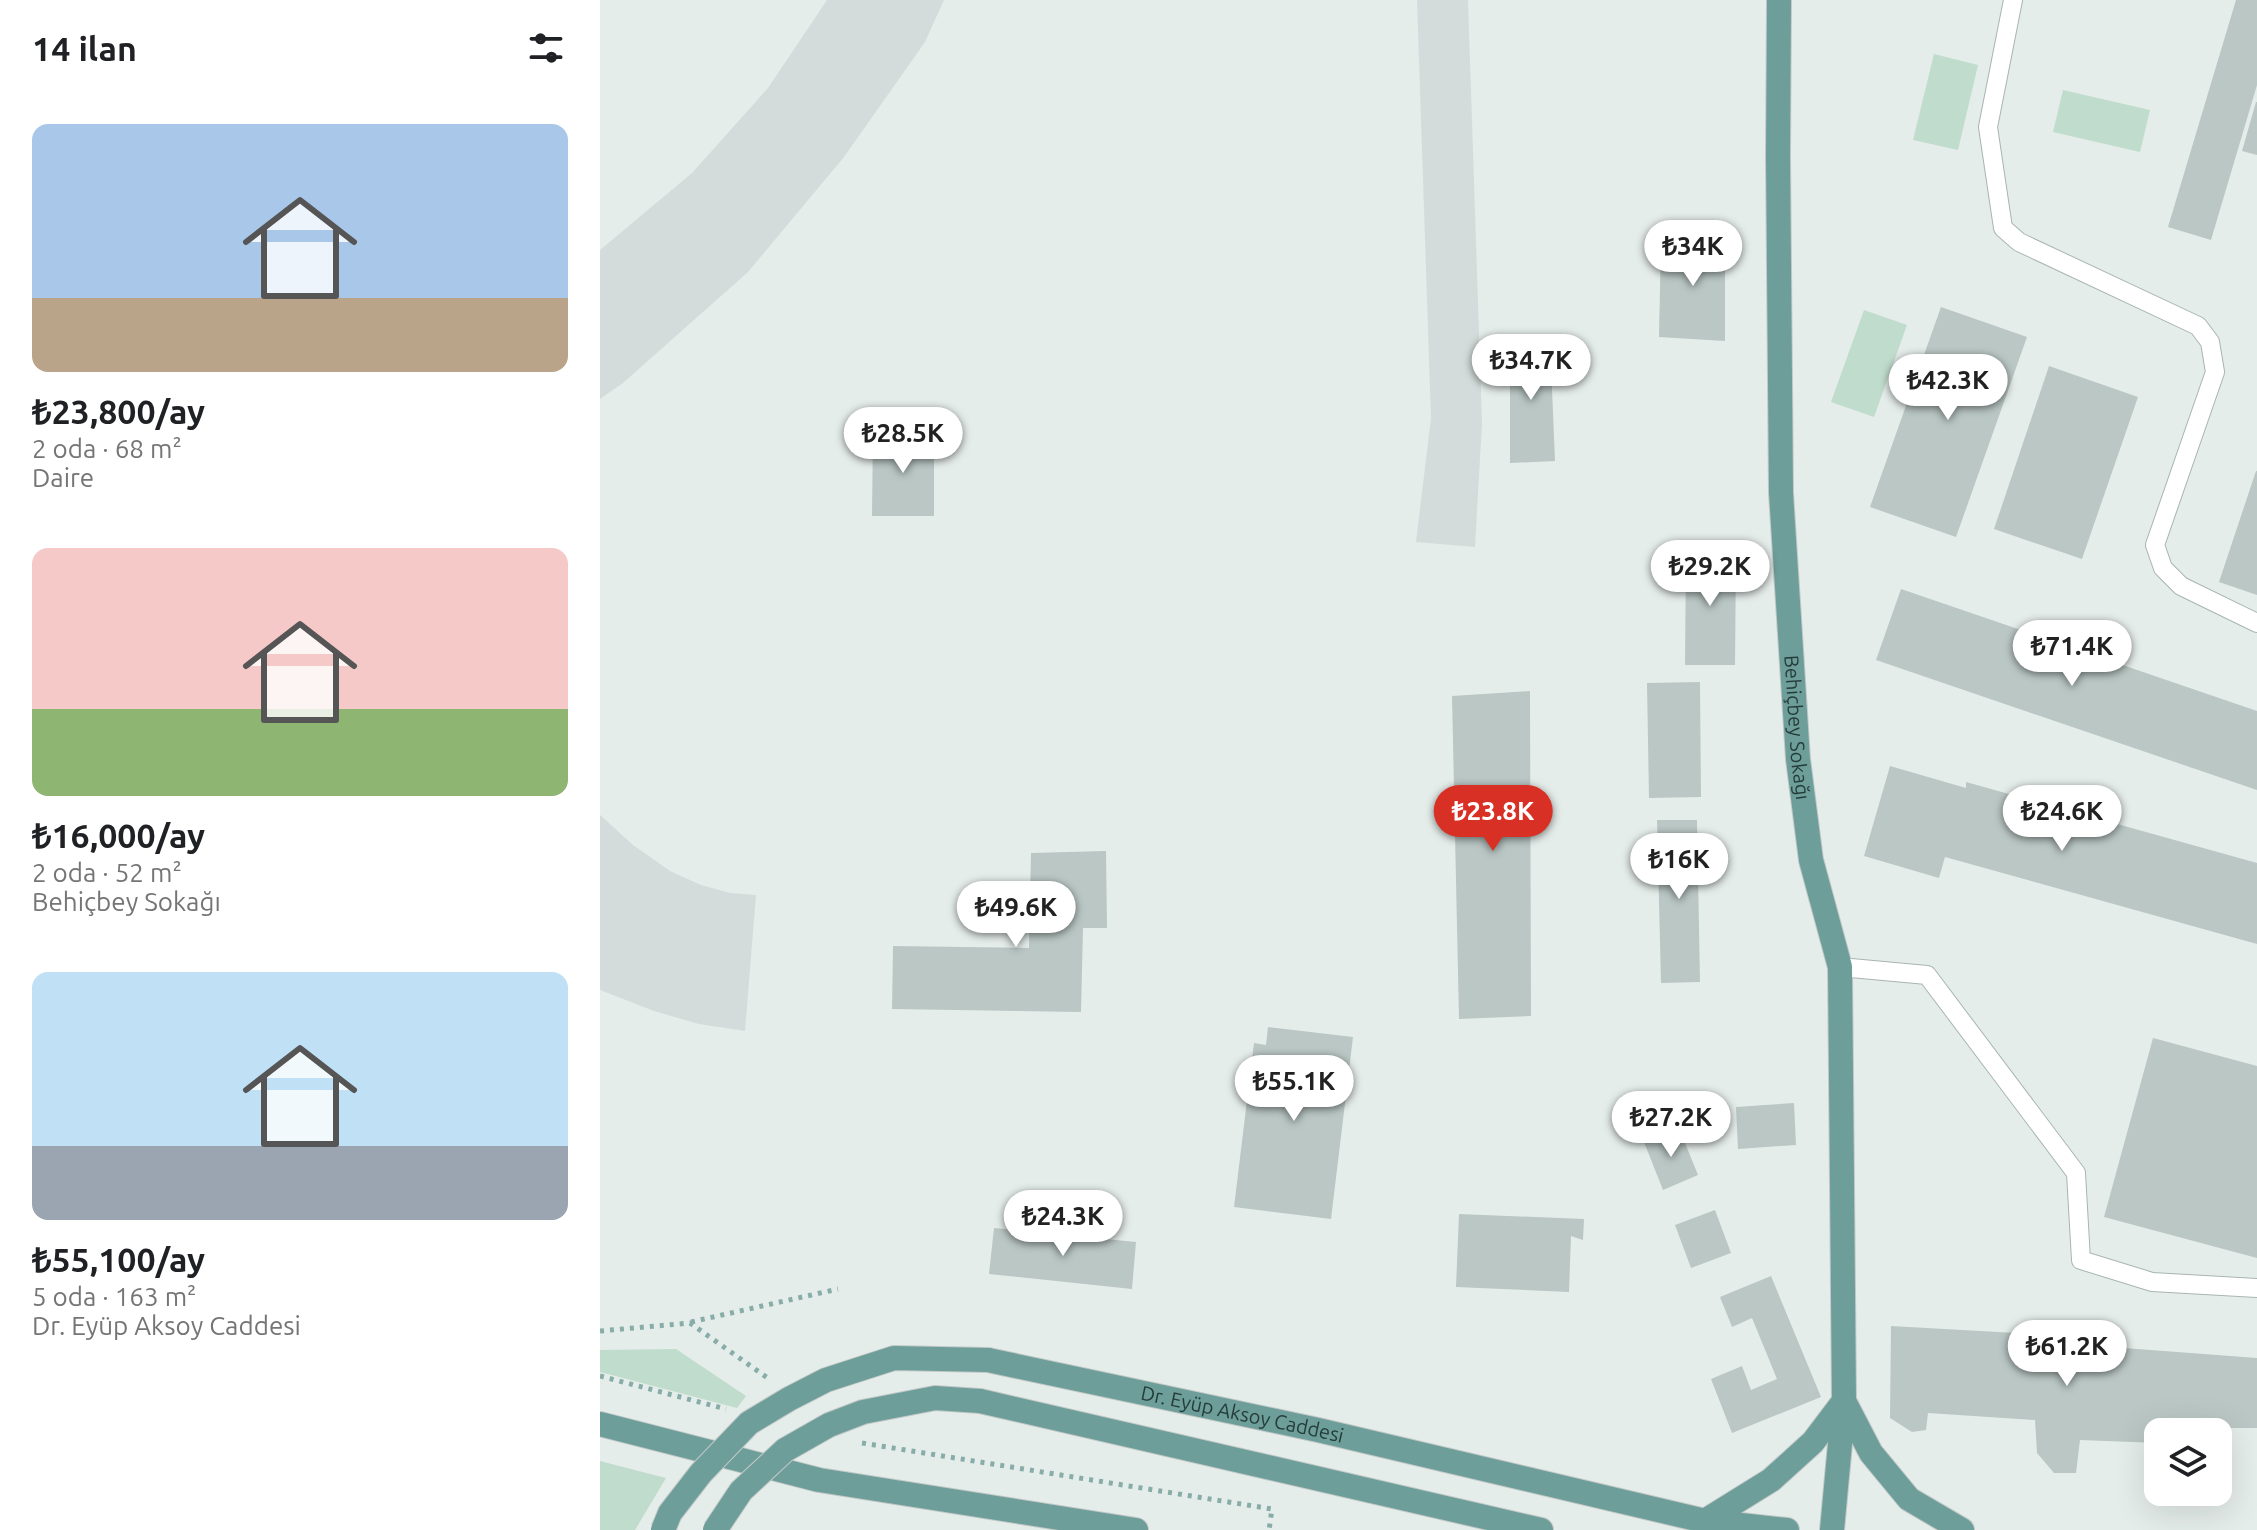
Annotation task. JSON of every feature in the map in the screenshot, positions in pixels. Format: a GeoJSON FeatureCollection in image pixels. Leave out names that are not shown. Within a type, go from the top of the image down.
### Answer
{"type":"FeatureCollection","features":[{"type":"Feature","properties":{"kind":"main road","name":"Behiçbey Sokağı"},"geometry":{"type":"LineString","coordinates":[[1779,0],[1781,493],[1798,759],[1811,860],[1840,967],[1844,1401],[1832,1530]]}},
{"type":"Feature","properties":{"kind":"main road","name":"Dr. Eyüp Aksoy Caddesi"},"geometry":{"type":"LineString","coordinates":[[663,1530],[670,1513],[701,1473],[749,1423],[826,1380],[894,1358],[988,1360],[1318,1430],[1705,1521],[1787,1530]]}},
{"type":"Feature","properties":{"kind":"main road"},"geometry":{"type":"LineString","coordinates":[[715,1530],[741,1491],[785,1450],[829,1425],[863,1412],[935,1398],[980,1401],[1541,1530]]}},
{"type":"Feature","properties":{"kind":"main road"},"geometry":{"type":"LineString","coordinates":[[1705,1521],[1783,1470],[1813,1442],[1844,1401],[1871,1453],[1909,1499],[1962,1530]]}},
{"type":"Feature","properties":{"kind":"main road"},"geometry":{"type":"LineString","coordinates":[[600,1424],[819,1480],[1136,1530]]}},
{"type":"Feature","properties":{"kind":"lane"},"geometry":{"type":"LineString","coordinates":[[2013,0],[1988,127],[2003,228],[2019,242],[2198,326],[2210,342],[2215,372],[2155,545],[2163,568],[2181,586],[2257,623]]}},
{"type":"Feature","properties":{"kind":"lane"},"geometry":{"type":"LineString","coordinates":[[1840,967],[1927,975],[2076,1173],[2081,1260],[2152,1282],[2257,1288]]}},
{"type":"Feature","properties":{"kind":"path"},"geometry":{"type":"LineString","coordinates":[[600,1331],[690,1323],[838,1289]]}},
{"type":"Feature","properties":{"kind":"path"},"geometry":{"type":"LineString","coordinates":[[690,1323],[781,1387]]}},
{"type":"Feature","properties":{"kind":"path"},"geometry":{"type":"LineString","coordinates":[[859,1443],[1272,1509],[1269,1530]]}},
{"type":"Feature","properties":{"kind":"shaded area"},"geometry":{"type":"Polygon","coordinates":[[[827,0],[944,0],[925,42],[844,157],[748,272],[623,383],[600,399],[600,250],[692,173],[768,88],[827,0]]]}},
{"type":"Feature","properties":{"kind":"shaded area"},"geometry":{"type":"Polygon","coordinates":[[[1417,0],[1468,0],[1482,424],[1475,547],[1416,542],[1431,418],[1417,0]]]}},
{"type":"Feature","properties":{"kind":"shaded area"},"geometry":{"type":"Polygon","coordinates":[[[600,815],[633,845],[670,871],[701,885],[730,893],[756,895],[745,1031],[699,1024],[600,990],[600,815]]]}},
{"type":"Feature","properties":{"kind":"green space"},"geometry":{"type":"Polygon","coordinates":[[[1934,54],[1978,65],[1958,150],[1913,140],[1934,54]]]}},
{"type":"Feature","properties":{"kind":"green space"},"geometry":{"type":"Polygon","coordinates":[[[2063,90],[2150,110],[2140,152],[2053,132],[2063,90]]]}},
{"type":"Feature","properties":{"kind":"green space"},"geometry":{"type":"Polygon","coordinates":[[[1864,310],[1907,325],[1874,417],[1831,402],[1864,310]]]}},
{"type":"Feature","properties":{"kind":"green space"},"geometry":{"type":"Polygon","coordinates":[[[676,1349],[746,1396],[737,1408],[600,1372],[600,1350],[676,1349]]]}},
{"type":"Feature","properties":{"kind":"green space"},"geometry":{"type":"Polygon","coordinates":[[[600,1461],[666,1478],[635,1530],[600,1530],[600,1461]]]}},
{"type":"Feature","properties":{"kind":"building"},"geometry":{"type":"Polygon","coordinates":[[[2236,0],[2257,0],[2257,85],[2211,240],[2168,227],[2236,0]]]}},
{"type":"Feature","properties":{"kind":"building"},"geometry":{"type":"Polygon","coordinates":[[[2257,102],[2257,155],[2242,151],[2257,102]]]}},
{"type":"Feature","properties":{"kind":"building"},"geometry":{"type":"Polygon","coordinates":[[[1725,235],[1725,341],[1659,337],[1661,237],[1725,235]]]}},
{"type":"Feature","properties":{"kind":"building"},"geometry":{"type":"Polygon","coordinates":[[[1941,307],[2027,337],[1956,537],[1870,507],[1941,307]]]}},
{"type":"Feature","properties":{"kind":"building"},"geometry":{"type":"Polygon","coordinates":[[[1510,338],[1550,341],[1555,461],[1510,463],[1510,338]]]}},
{"type":"Feature","properties":{"kind":"building"},"geometry":{"type":"Polygon","coordinates":[[[2049,366],[2138,397],[2082,559],[1994,529],[2049,366]]]}},
{"type":"Feature","properties":{"kind":"building"},"geometry":{"type":"Polygon","coordinates":[[[873,434],[934,434],[934,516],[872,516],[873,434]]]}},
{"type":"Feature","properties":{"kind":"building"},"geometry":{"type":"Polygon","coordinates":[[[2257,471],[2257,595],[2219,582],[2257,471]]]}},
{"type":"Feature","properties":{"kind":"building"},"geometry":{"type":"Polygon","coordinates":[[[1686,551],[1736,552],[1735,665],[1685,665],[1686,551]]]}},
{"type":"Feature","properties":{"kind":"building"},"geometry":{"type":"Polygon","coordinates":[[[1901,589],[2257,711],[2257,790],[1876,660],[1901,589]]]}},
{"type":"Feature","properties":{"kind":"building"},"geometry":{"type":"Polygon","coordinates":[[[1700,682],[1701,797],[1649,798],[1647,683],[1700,682]]]}},
{"type":"Feature","properties":{"kind":"building"},"geometry":{"type":"Polygon","coordinates":[[[1530,691],[1531,1016],[1459,1019],[1452,696],[1530,691]]]}},
{"type":"Feature","properties":{"kind":"building"},"geometry":{"type":"Polygon","coordinates":[[[1890,766],[1966,788],[1966,782],[2257,863],[2257,944],[1945,857],[1939,878],[1864,856],[1890,766]]]}},
{"type":"Feature","properties":{"kind":"building"},"geometry":{"type":"Polygon","coordinates":[[[1657,820],[1697,820],[1700,982],[1661,983],[1657,820]]]}},
{"type":"Feature","properties":{"kind":"building"},"geometry":{"type":"Polygon","coordinates":[[[1106,851],[1107,928],[1083,928],[1081,1012],[892,1009],[893,946],[1029,948],[1031,853],[1106,851]]]}},
{"type":"Feature","properties":{"kind":"building"},"geometry":{"type":"Polygon","coordinates":[[[1268,1027],[1353,1037],[1331,1219],[1234,1207],[1254,1043],[1266,1045],[1268,1027]]]}},
{"type":"Feature","properties":{"kind":"building"},"geometry":{"type":"Polygon","coordinates":[[[2153,1038],[2257,1066],[2257,1258],[2104,1217],[2153,1038]]]}},
{"type":"Feature","properties":{"kind":"building"},"geometry":{"type":"Polygon","coordinates":[[[1794,1103],[1796,1145],[1738,1149],[1736,1107],[1794,1103]]]}},
{"type":"Feature","properties":{"kind":"building"},"geometry":{"type":"Polygon","coordinates":[[[1679,1128],[1698,1175],[1663,1190],[1644,1142],[1679,1128]]]}},
{"type":"Feature","properties":{"kind":"building"},"geometry":{"type":"Polygon","coordinates":[[[1715,1210],[1731,1253],[1691,1268],[1675,1225],[1715,1210]]]}},
{"type":"Feature","properties":{"kind":"building"},"geometry":{"type":"Polygon","coordinates":[[[1459,1214],[1584,1219],[1583,1240],[1571,1236],[1569,1292],[1456,1287],[1459,1214]]]}},
{"type":"Feature","properties":{"kind":"building"},"geometry":{"type":"Polygon","coordinates":[[[994,1228],[1136,1242],[1132,1289],[989,1274],[994,1228]]]}},
{"type":"Feature","properties":{"kind":"building"},"geometry":{"type":"Polygon","coordinates":[[[1771,1276],[1821,1397],[1732,1433],[1711,1379],[1742,1366],[1751,1390],[1777,1379],[1752,1318],[1732,1327],[1720,1297],[1771,1276]]]}},
{"type":"Feature","properties":{"kind":"building"},"geometry":{"type":"Polygon","coordinates":[[[1891,1326],[2071,1336],[2071,1344],[2257,1358],[2257,1428],[2232,1428],[2232,1418],[2144,1418],[2144,1442],[2080,1440],[2076,1473],[2054,1473],[2037,1453],[2035,1420],[1928,1413],[1926,1430],[1912,1432],[1890,1418],[1891,1326]]]}}]}
